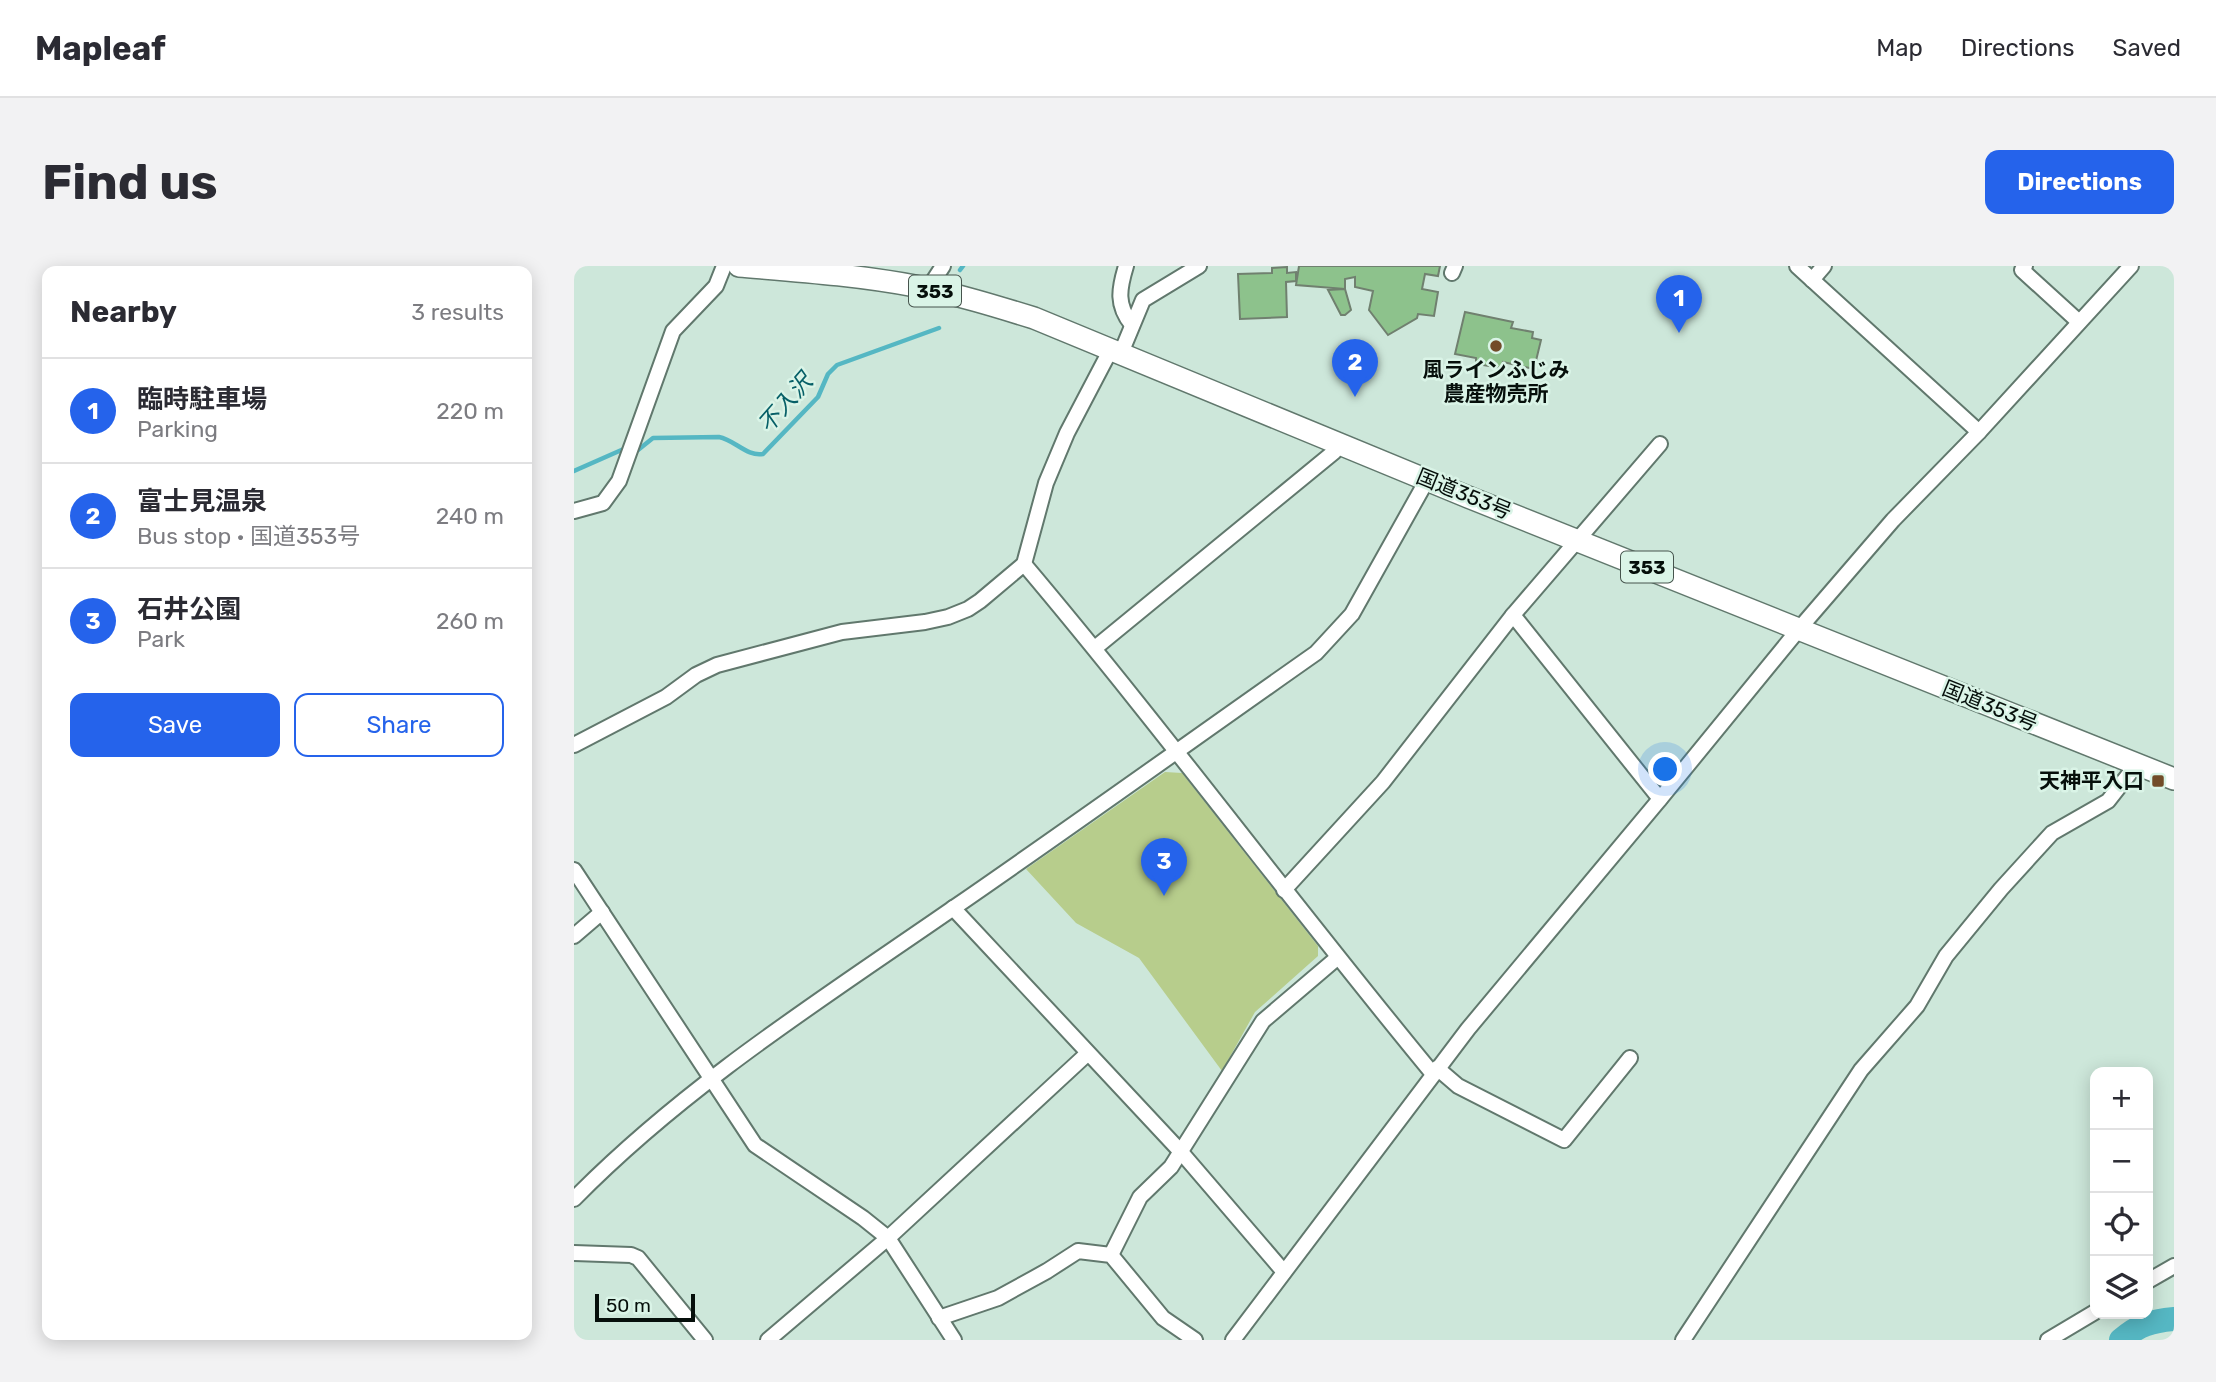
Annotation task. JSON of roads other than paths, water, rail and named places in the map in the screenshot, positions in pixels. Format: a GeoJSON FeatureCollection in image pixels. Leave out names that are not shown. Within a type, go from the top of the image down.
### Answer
{"type":"FeatureCollection","features":[{"type":"Feature","properties":{"kind":"highway","name":"国道353号"},"geometry":{"type":"LineString","coordinates":[[739,266],[846,276],[928,289],[1034,318],[1427,480],[2174,779]]}},
{"type":"Feature","properties":{"kind":"street"},"geometry":{"type":"LineString","coordinates":[[574,511],[603,503],[620,481],[673,331],[716,286],[724,266]]}},
{"type":"Feature","properties":{"kind":"street"},"geometry":{"type":"LineString","coordinates":[[928,289],[943,266]]}},
{"type":"Feature","properties":{"kind":"street"},"geometry":{"type":"LineString","coordinates":[[1126,266],[1119,287],[1119,301],[1124,316],[1132,325]]}},
{"type":"Feature","properties":{"kind":"street"},"geometry":{"type":"LineString","coordinates":[[574,745],[666,697],[696,675],[717,665],[849,630],[948,617],[980,601],[1024,564],[1046,483],[1067,433],[1132,325],[1143,300],[1199,266]]}},
{"type":"Feature","properties":{"kind":"street"},"geometry":{"type":"LineString","coordinates":[[1797,266],[1979,432]]}},
{"type":"Feature","properties":{"kind":"street"},"geometry":{"type":"LineString","coordinates":[[1812,279],[1824,266]]}},
{"type":"Feature","properties":{"kind":"street"},"geometry":{"type":"LineString","coordinates":[[2025,266],[2022,270],[2079,322]]}},
{"type":"Feature","properties":{"kind":"street"},"geometry":{"type":"LineString","coordinates":[[1233,1340],[1435,1071],[1799,629],[1893,520],[1979,432],[2131,266]]}},
{"type":"Feature","properties":{"kind":"street"},"geometry":{"type":"LineString","coordinates":[[1095,648],[1334,452],[1339,444]]}},
{"type":"Feature","properties":{"kind":"street"},"geometry":{"type":"LineString","coordinates":[[1284,890],[1384,782],[1513,615],[1660,444]]}},
{"type":"Feature","properties":{"kind":"street"},"geometry":{"type":"LineString","coordinates":[[574,1199],[603,1169],[711,1079],[812,1005],[1316,653],[1352,614],[1427,480]]}},
{"type":"Feature","properties":{"kind":"street"},"geometry":{"type":"LineString","coordinates":[[1024,564],[1095,648],[1337,958],[1435,1071],[1458,1086],[1564,1140],[1630,1058]]}},
{"type":"Feature","properties":{"kind":"street"},"geometry":{"type":"LineString","coordinates":[[1513,615],[1660,799]]}},
{"type":"Feature","properties":{"kind":"street"},"geometry":{"type":"LineString","coordinates":[[1683,1340],[1861,1070],[1917,1006],[1947,956],[2001,889],[2052,833],[2108,801],[2137,764]]}},
{"type":"Feature","properties":{"kind":"street"},"geometry":{"type":"LineString","coordinates":[[574,870],[755,1145],[888,1238],[954,1340]]}},
{"type":"Feature","properties":{"kind":"street"},"geometry":{"type":"LineString","coordinates":[[953,908],[1181,1152],[1284,1272]]}},
{"type":"Feature","properties":{"kind":"street"},"geometry":{"type":"LineString","coordinates":[[574,936],[602,912]]}},
{"type":"Feature","properties":{"kind":"street"},"geometry":{"type":"LineString","coordinates":[[1111,1255],[1140,1197],[1171,1167],[1263,1021],[1337,958]]}},
{"type":"Feature","properties":{"kind":"street"},"geometry":{"type":"LineString","coordinates":[[768,1340],[888,1238],[1087,1054]]}},
{"type":"Feature","properties":{"kind":"street"},"geometry":{"type":"LineString","coordinates":[[939,1318],[998,1298],[1078,1251],[1111,1255],[1163,1318],[1195,1340]]}},
{"type":"Feature","properties":{"kind":"street"},"geometry":{"type":"LineString","coordinates":[[574,1253],[631,1255],[638,1258],[705,1340]]}},
{"type":"Feature","properties":{"kind":"street"},"geometry":{"type":"LineString","coordinates":[[2153,1278],[2174,1266]]}},
{"type":"Feature","properties":{"kind":"street"},"geometry":{"type":"LineString","coordinates":[[2048,1340],[2090,1315]]}},
{"type":"Feature","properties":{"kind":"waterway","name":"不入沢"},"geometry":{"type":"LineString","coordinates":[[960,270],[963,266]]}},
{"type":"Feature","properties":{"kind":"waterway","name":"不入沢"},"geometry":{"type":"LineString","coordinates":[[635,449],[638,450],[653,438],[719,437],[746,451],[763,454],[818,397],[828,374],[837,365],[939,328]]}},
{"type":"Feature","properties":{"kind":"waterway","name":"不入沢"},"geometry":{"type":"LineString","coordinates":[[574,471],[626,448]]}},
{"type":"Feature","properties":{"kind":"waterway"},"geometry":{"type":"LineString","coordinates":[[2121,1340],[2146,1325],[2174,1319]]}},
{"type":"Feature","properties":{"kind":"place","name":"臨時駐車場"},"geometry":{"type":"Point","coordinates":[1679,333]}},
{"type":"Feature","properties":{"kind":"place","name":"風ラインふじみ 農産物売所"},"geometry":{"type":"Point","coordinates":[1496,346]}},
{"type":"Feature","properties":{"kind":"place","name":"富士見温泉"},"geometry":{"type":"Point","coordinates":[1355,397]}},
{"type":"Feature","properties":{"kind":"place","name":"天神平入口"},"geometry":{"type":"Point","coordinates":[2158,781]}},
{"type":"Feature","properties":{"kind":"place","name":"石井公園"},"geometry":{"type":"Point","coordinates":[1164,896]}}]}
